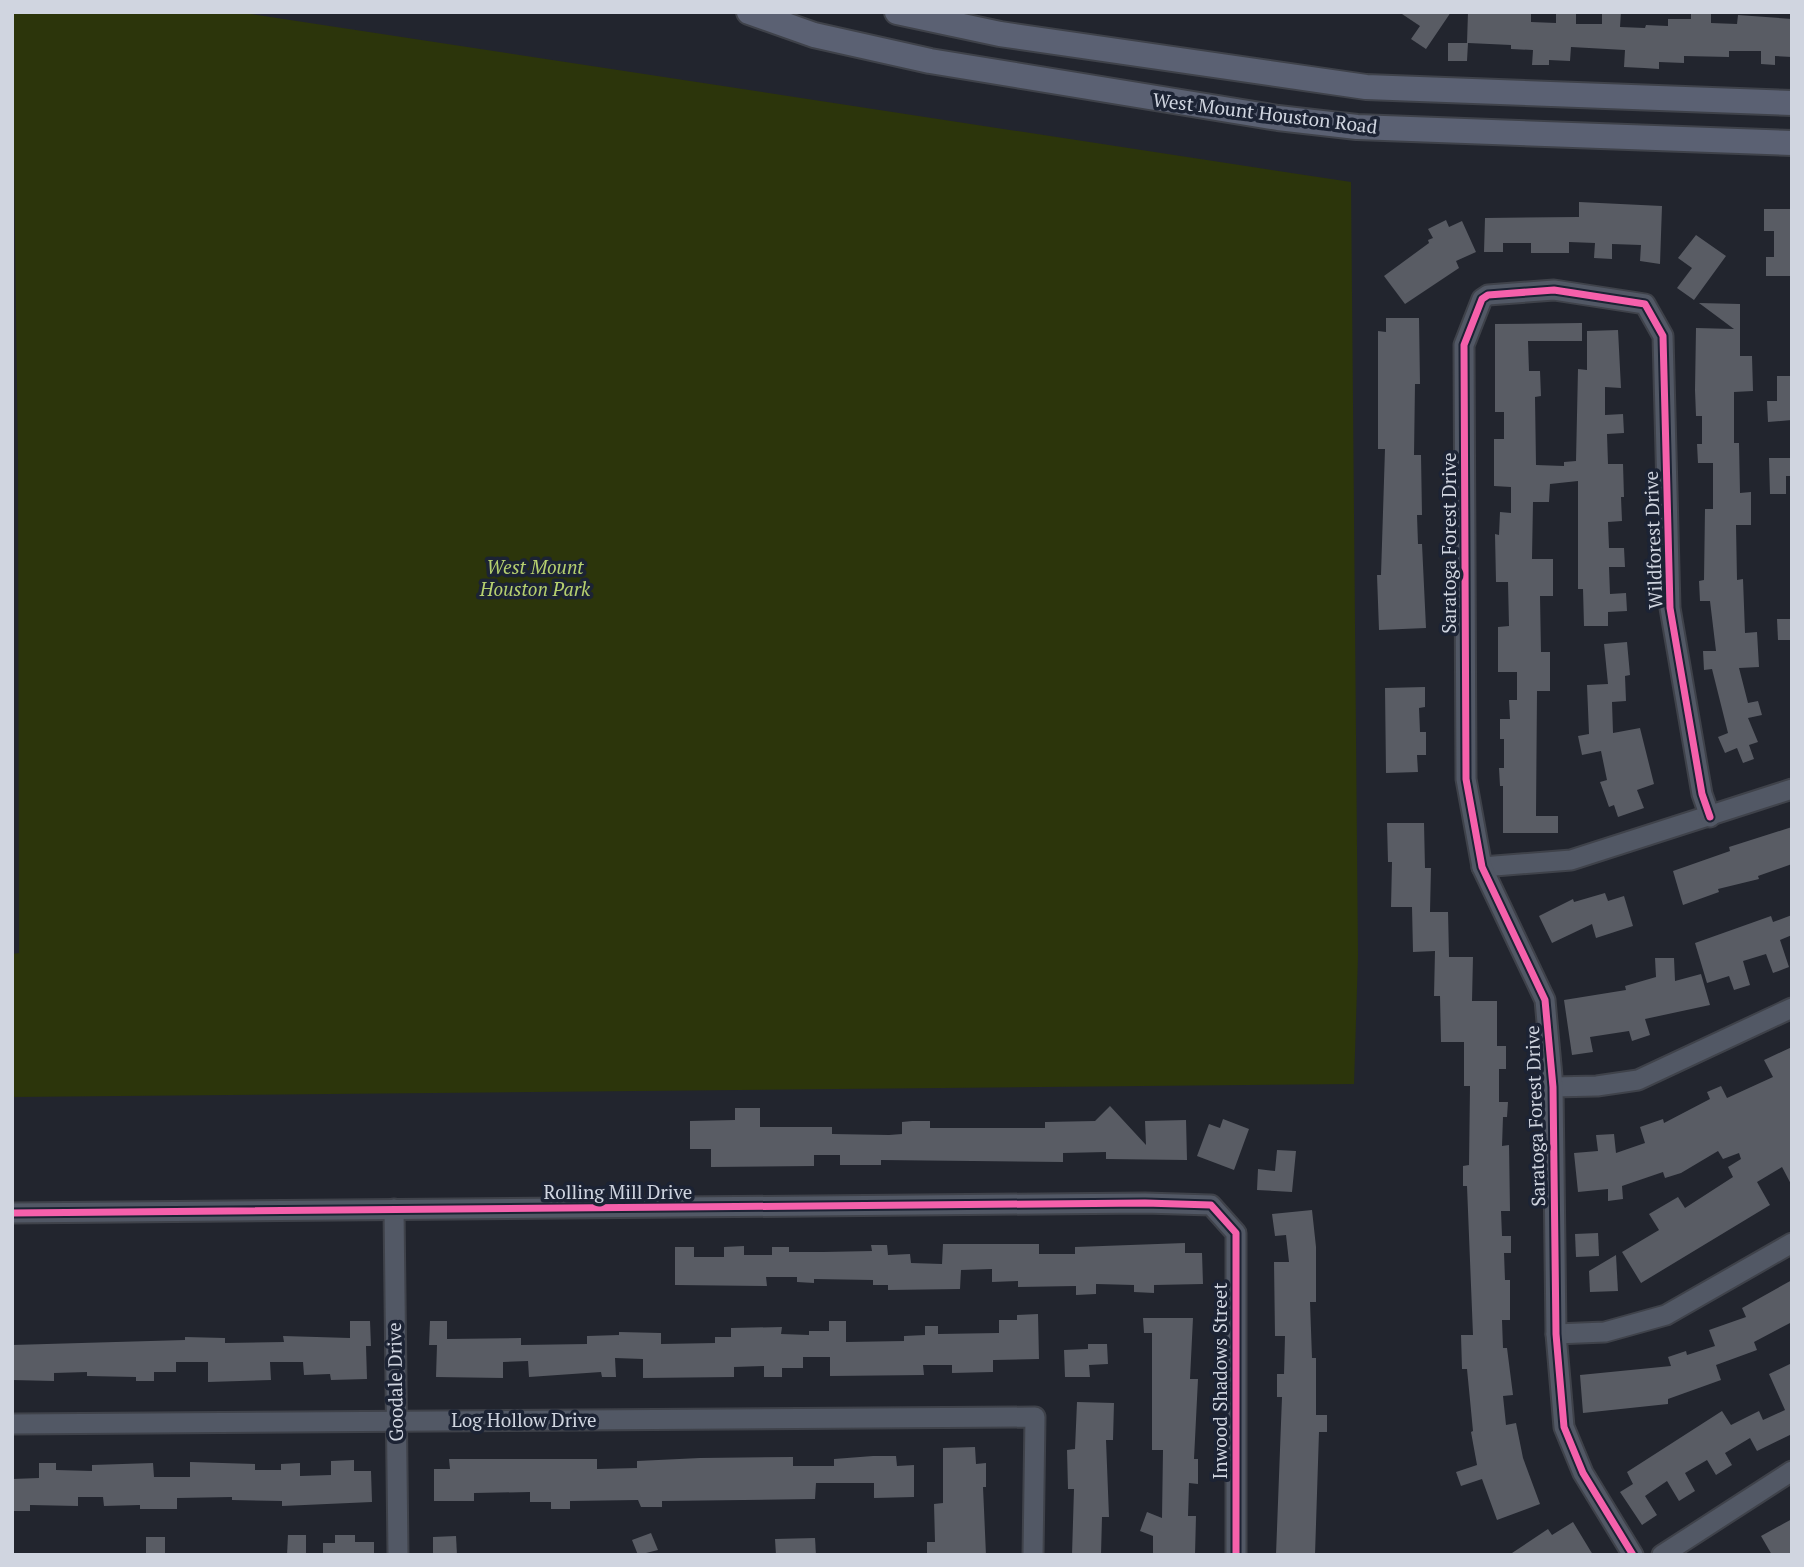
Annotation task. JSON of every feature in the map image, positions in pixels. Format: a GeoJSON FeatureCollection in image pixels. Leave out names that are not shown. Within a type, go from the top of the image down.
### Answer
{"type":"FeatureCollection","features":[{"type":"Feature","properties":{"kind":"main road","name":"West Mount Houston Road"},"geometry":{"type":"LineString","coordinates":[[748,12],[814,35],[930,61],[1278,118],[1357,127],[1792,143]]}},
{"type":"Feature","properties":{"kind":"main road","name":"West Mount Houston Road"},"geometry":{"type":"LineString","coordinates":[[897,12],[1000,33],[1366,87],[1792,103]]}},
{"type":"Feature","properties":{"kind":"street","name":"Saratoga Forest Drive"},"geometry":{"type":"LineString","coordinates":[[1633,1555],[1583,1473],[1563,1427],[1556,1334],[1553,1087],[1545,1000],[1482,867],[1466,779],[1464,345],[1482,299],[1488,295],[1554,290],[1645,304]]}},
{"type":"Feature","properties":{"kind":"street","name":"Wildforest Drive"},"geometry":{"type":"LineString","coordinates":[[1645,304],[1663,336],[1670,608],[1702,794],[1710,817]]}},
{"type":"Feature","properties":{"kind":"street"},"geometry":{"type":"LineString","coordinates":[[1482,867],[1571,860],[1792,789]]}},
{"type":"Feature","properties":{"kind":"street"},"geometry":{"type":"LineString","coordinates":[[1553,1087],[1597,1086],[1638,1080],[1792,1008]]}},
{"type":"Feature","properties":{"kind":"street","name":"Rolling Mill Drive"},"geometry":{"type":"LineString","coordinates":[[12,1213],[1145,1203],[1211,1205],[1219,1214]]}},
{"type":"Feature","properties":{"kind":"street","name":"Goodale Drive"},"geometry":{"type":"LineString","coordinates":[[394,1209],[398,1555]]}},
{"type":"Feature","properties":{"kind":"street","name":"Inwood Shadows Street"},"geometry":{"type":"LineString","coordinates":[[1219,1214],[1236,1233],[1236,1555]]}},
{"type":"Feature","properties":{"kind":"street"},"geometry":{"type":"LineString","coordinates":[[1556,1334],[1605,1332],[1666,1315],[1792,1244]]}},
{"type":"Feature","properties":{"kind":"street","name":"Log Hollow Drive"},"geometry":{"type":"LineString","coordinates":[[12,1424],[1035,1417],[1033,1555]]}},
{"type":"Feature","properties":{"kind":"street"},"geometry":{"type":"LineString","coordinates":[[1662,1555],[1792,1471]]}},
{"type":"Feature","properties":{"kind":"green space","name":"West Mount Houston Park"},"geometry":{"type":"Polygon","coordinates":[[[12,12],[238,12],[1351,182],[1358,956],[1354,1084],[12,1097],[12,954],[19,953],[18,457],[12,12]]]}},
{"type":"Feature","properties":{"kind":"building"},"geometry":{"type":"Polygon","coordinates":[[[1399,12],[1451,12],[1426,49],[1411,39],[1420,26],[1399,12]]]}},
{"type":"Feature","properties":{"kind":"building"},"geometry":{"type":"Polygon","coordinates":[[[1468,12],[1531,12],[1531,22],[1556,23],[1556,12],[1576,12],[1576,24],[1602,24],[1602,12],[1621,12],[1620,27],[1645,28],[1646,25],[1668,26],[1668,19],[1691,19],[1691,13],[1711,14],[1711,23],[1737,24],[1738,15],[1792,19],[1792,57],[1775,56],[1775,65],[1761,64],[1761,51],[1729,51],[1729,57],[1684,56],[1684,63],[1659,62],[1659,69],[1624,67],[1625,50],[1571,47],[1570,61],[1549,60],[1549,65],[1532,65],[1533,50],[1511,49],[1511,45],[1468,43],[1467,61],[1448,61],[1448,43],[1467,43],[1468,12]]]}},
{"type":"Feature","properties":{"kind":"building"},"geometry":{"type":"Polygon","coordinates":[[[1579,202],[1662,206],[1660,264],[1640,261],[1641,245],[1612,244],[1612,259],[1594,258],[1595,243],[1569,242],[1569,253],[1531,253],[1531,243],[1503,243],[1503,252],[1484,252],[1485,218],[1579,217],[1579,202]]]}},
{"type":"Feature","properties":{"kind":"building"},"geometry":{"type":"Polygon","coordinates":[[[1764,209],[1792,209],[1792,276],[1766,276],[1766,257],[1774,257],[1774,231],[1764,231],[1764,209]]]}},
{"type":"Feature","properties":{"kind":"building"},"geometry":{"type":"Polygon","coordinates":[[[1446,220],[1449,227],[1462,221],[1476,252],[1456,261],[1459,268],[1405,304],[1384,276],[1429,243],[1428,240],[1433,238],[1428,229],[1446,220]]]}},
{"type":"Feature","properties":{"kind":"building"},"geometry":{"type":"Polygon","coordinates":[[[1696,235],[1726,256],[1694,300],[1677,288],[1692,268],[1678,258],[1696,235]]]}},
{"type":"Feature","properties":{"kind":"building"},"geometry":{"type":"Polygon","coordinates":[[[1699,303],[1740,304],[1740,356],[1752,356],[1753,391],[1734,392],[1734,443],[1739,443],[1740,493],[1751,492],[1751,525],[1736,525],[1737,580],[1743,579],[1745,633],[1757,632],[1759,667],[1739,668],[1748,703],[1758,701],[1762,715],[1748,718],[1758,742],[1749,745],[1754,759],[1743,763],[1737,748],[1725,753],[1718,737],[1728,733],[1712,669],[1704,670],[1703,651],[1716,651],[1710,601],[1700,601],[1699,581],[1704,580],[1705,509],[1713,509],[1713,463],[1698,463],[1697,444],[1702,444],[1702,416],[1696,416],[1695,390],[1696,328],[1734,329],[1699,303]]]}},
{"type":"Feature","properties":{"kind":"building"},"geometry":{"type":"Polygon","coordinates":[[[1386,318],[1419,318],[1420,384],[1415,384],[1414,455],[1421,455],[1422,515],[1417,515],[1418,544],[1422,544],[1426,628],[1379,630],[1377,575],[1381,575],[1385,449],[1378,449],[1378,331],[1386,332],[1386,318]]]}},
{"type":"Feature","properties":{"kind":"building"},"geometry":{"type":"Polygon","coordinates":[[[1582,323],[1582,341],[1528,341],[1529,371],[1540,371],[1541,396],[1535,397],[1536,465],[1564,466],[1564,462],[1576,461],[1578,369],[1587,370],[1587,331],[1618,330],[1621,388],[1605,387],[1605,415],[1623,414],[1624,433],[1607,434],[1608,464],[1623,464],[1624,497],[1621,497],[1622,521],[1608,522],[1609,548],[1624,548],[1625,567],[1609,567],[1610,594],[1626,593],[1627,611],[1608,612],[1608,626],[1584,626],[1583,589],[1578,589],[1578,481],[1550,484],[1549,502],[1533,502],[1532,559],[1553,559],[1553,596],[1540,596],[1541,652],[1550,652],[1550,691],[1537,691],[1536,816],[1558,816],[1558,833],[1503,833],[1503,786],[1500,786],[1499,768],[1504,768],[1504,739],[1500,739],[1500,719],[1510,719],[1509,700],[1517,700],[1517,672],[1498,672],[1498,627],[1509,626],[1508,582],[1496,582],[1495,534],[1499,535],[1500,512],[1511,513],[1511,487],[1494,486],[1494,439],[1504,439],[1504,412],[1495,412],[1495,324],[1582,323]]]}},
{"type":"Feature","properties":{"kind":"building"},"geometry":{"type":"Polygon","coordinates":[[[1777,376],[1792,376],[1792,420],[1768,422],[1767,401],[1777,401],[1777,376]]]}},
{"type":"Feature","properties":{"kind":"building"},"geometry":{"type":"Polygon","coordinates":[[[1769,458],[1792,458],[1792,476],[1786,476],[1786,494],[1770,494],[1769,458]]]}},
{"type":"Feature","properties":{"kind":"building"},"geometry":{"type":"Polygon","coordinates":[[[1777,619],[1792,619],[1792,640],[1778,640],[1777,619]]]}},
{"type":"Feature","properties":{"kind":"building"},"geometry":{"type":"Polygon","coordinates":[[[1627,642],[1630,675],[1625,676],[1626,701],[1612,702],[1613,733],[1640,728],[1654,784],[1637,790],[1644,808],[1618,817],[1614,805],[1609,807],[1600,782],[1607,780],[1601,751],[1582,755],[1578,736],[1589,734],[1587,685],[1608,684],[1604,644],[1627,642]]]}},
{"type":"Feature","properties":{"kind":"building"},"geometry":{"type":"Polygon","coordinates":[[[1425,687],[1425,707],[1419,708],[1420,732],[1426,732],[1426,755],[1417,755],[1418,772],[1386,773],[1385,688],[1425,687]]]}},
{"type":"Feature","properties":{"kind":"building"},"geometry":{"type":"Polygon","coordinates":[[[1387,823],[1424,823],[1425,868],[1431,868],[1430,912],[1448,912],[1449,957],[1473,957],[1472,1001],[1497,1001],[1497,1046],[1506,1046],[1506,1069],[1499,1069],[1499,1102],[1508,1102],[1507,1117],[1503,1117],[1502,1146],[1509,1145],[1510,1211],[1501,1211],[1502,1236],[1511,1236],[1511,1253],[1504,1253],[1505,1280],[1510,1280],[1510,1320],[1502,1320],[1503,1348],[1507,1348],[1513,1395],[1503,1396],[1506,1425],[1516,1423],[1523,1458],[1540,1504],[1497,1520],[1482,1479],[1461,1486],[1456,1472],[1477,1465],[1471,1432],[1467,1369],[1462,1369],[1461,1335],[1473,1335],[1467,1186],[1463,1186],[1463,1166],[1469,1165],[1470,1086],[1464,1086],[1464,1042],[1441,1042],[1440,996],[1434,996],[1435,951],[1413,952],[1412,907],[1391,907],[1392,862],[1388,862],[1387,823]]]}},
{"type":"Feature","properties":{"kind":"building"},"geometry":{"type":"Polygon","coordinates":[[[1792,827],[1792,864],[1758,876],[1759,879],[1718,889],[1719,892],[1683,905],[1673,871],[1730,851],[1729,847],[1792,827]]]}},
{"type":"Feature","properties":{"kind":"building"},"geometry":{"type":"Polygon","coordinates":[[[1605,893],[1608,901],[1624,896],[1633,926],[1596,938],[1592,924],[1552,943],[1539,916],[1573,899],[1574,902],[1605,893]]]}},
{"type":"Feature","properties":{"kind":"building"},"geometry":{"type":"Polygon","coordinates":[[[1792,915],[1792,935],[1780,940],[1789,967],[1773,973],[1766,954],[1743,961],[1750,985],[1734,990],[1729,976],[1707,983],[1695,943],[1771,916],[1773,922],[1792,915]]]}},
{"type":"Feature","properties":{"kind":"building"},"geometry":{"type":"Polygon","coordinates":[[[1655,958],[1674,958],[1675,981],[1701,974],[1710,1005],[1645,1019],[1650,1035],[1632,1041],[1629,1031],[1590,1037],[1593,1052],[1572,1055],[1564,1000],[1626,990],[1625,986],[1656,977],[1655,958]]]}},
{"type":"Feature","properties":{"kind":"building"},"geometry":{"type":"Polygon","coordinates":[[[1792,1047],[1792,1186],[1782,1167],[1757,1182],[1770,1205],[1641,1283],[1622,1252],[1659,1230],[1649,1214],[1678,1197],[1685,1208],[1733,1177],[1728,1167],[1741,1159],[1739,1153],[1723,1159],[1718,1151],[1681,1173],[1665,1178],[1663,1172],[1622,1186],[1623,1199],[1608,1201],[1608,1189],[1578,1192],[1574,1153],[1598,1151],[1596,1135],[1614,1134],[1616,1153],[1645,1143],[1640,1127],[1663,1119],[1664,1123],[1710,1099],[1707,1092],[1721,1086],[1727,1098],[1773,1077],[1764,1060],[1792,1047]]]}},
{"type":"Feature","properties":{"kind":"building"},"geometry":{"type":"Polygon","coordinates":[[[1110,1106],[1146,1145],[1145,1121],[1186,1120],[1187,1160],[1106,1159],[1106,1152],[1063,1153],[1063,1162],[881,1160],[881,1165],[840,1165],[840,1155],[814,1155],[814,1166],[711,1167],[711,1149],[690,1149],[690,1121],[735,1120],[735,1108],[760,1108],[760,1127],[832,1127],[832,1134],[889,1135],[902,1134],[902,1122],[912,1121],[930,1121],[930,1128],[1045,1128],[1045,1122],[1095,1121],[1110,1106]]]}},
{"type":"Feature","properties":{"kind":"building"},"geometry":{"type":"Polygon","coordinates":[[[1223,1119],[1249,1129],[1234,1170],[1197,1156],[1209,1124],[1220,1128],[1223,1119]]]}},
{"type":"Feature","properties":{"kind":"building"},"geometry":{"type":"Polygon","coordinates":[[[1277,1150],[1296,1151],[1292,1192],[1257,1190],[1258,1169],[1275,1171],[1277,1150]]]}},
{"type":"Feature","properties":{"kind":"building"},"geometry":{"type":"Polygon","coordinates":[[[1312,1210],[1316,1247],[1316,1302],[1310,1302],[1312,1358],[1316,1358],[1316,1415],[1327,1415],[1327,1432],[1319,1432],[1315,1555],[1276,1555],[1282,1397],[1277,1397],[1277,1374],[1284,1374],[1285,1336],[1275,1336],[1274,1262],[1289,1262],[1286,1235],[1275,1236],[1272,1214],[1312,1210]]]}},
{"type":"Feature","properties":{"kind":"building"},"geometry":{"type":"Polygon","coordinates":[[[1598,1233],[1599,1256],[1576,1257],[1575,1234],[1598,1233]]]}},
{"type":"Feature","properties":{"kind":"building"},"geometry":{"type":"Polygon","coordinates":[[[1185,1243],[1185,1253],[1202,1253],[1203,1284],[1154,1285],[1154,1293],[1134,1292],[1134,1285],[1096,1284],[1096,1294],[1076,1295],[1076,1286],[1018,1287],[1018,1281],[992,1282],[992,1269],[961,1270],[960,1289],[888,1290],[888,1285],[873,1285],[873,1280],[814,1279],[814,1283],[797,1282],[797,1277],[766,1277],[767,1286],[675,1285],[675,1247],[694,1247],[694,1257],[724,1257],[724,1247],[744,1246],[744,1255],[772,1255],[772,1247],[789,1247],[789,1252],[823,1252],[872,1251],[871,1245],[887,1245],[888,1255],[910,1254],[911,1263],[942,1264],[943,1244],[1039,1244],[1039,1254],[1075,1254],[1075,1247],[1185,1243]]]}},
{"type":"Feature","properties":{"kind":"building"},"geometry":{"type":"Polygon","coordinates":[[[1616,1255],[1618,1291],[1590,1292],[1589,1271],[1616,1255]]]}},
{"type":"Feature","properties":{"kind":"building"},"geometry":{"type":"Polygon","coordinates":[[[1792,1280],[1792,1322],[1754,1342],[1757,1350],[1716,1365],[1721,1380],[1668,1399],[1668,1404],[1583,1413],[1580,1375],[1671,1366],[1668,1357],[1686,1351],[1687,1355],[1715,1346],[1709,1330],[1746,1317],[1742,1308],[1792,1280]]]}},
{"type":"Feature","properties":{"kind":"building"},"geometry":{"type":"Polygon","coordinates":[[[1038,1314],[1039,1359],[993,1360],[993,1372],[952,1373],[952,1365],[923,1365],[924,1375],[830,1376],[830,1357],[803,1357],[803,1368],[782,1368],[782,1377],[764,1377],[764,1366],[734,1367],[734,1377],[643,1378],[643,1359],[615,1358],[616,1377],[602,1377],[601,1372],[529,1377],[528,1361],[503,1362],[503,1378],[436,1377],[437,1345],[429,1345],[430,1321],[447,1321],[447,1339],[521,1338],[521,1345],[587,1344],[587,1336],[619,1335],[619,1332],[661,1333],[661,1344],[715,1343],[715,1337],[731,1337],[731,1328],[782,1327],[781,1334],[809,1335],[809,1331],[829,1331],[829,1321],[846,1321],[846,1342],[904,1341],[904,1336],[925,1335],[925,1326],[938,1326],[938,1334],[999,1333],[999,1320],[1017,1320],[1017,1315],[1038,1314]]]}},
{"type":"Feature","properties":{"kind":"building"},"geometry":{"type":"Polygon","coordinates":[[[1143,1318],[1193,1318],[1190,1379],[1198,1379],[1194,1459],[1198,1459],[1198,1484],[1189,1483],[1188,1516],[1196,1516],[1195,1555],[1153,1555],[1153,1536],[1140,1531],[1147,1512],[1162,1518],[1163,1450],[1152,1450],[1152,1333],[1144,1333],[1143,1318]]]}},
{"type":"Feature","properties":{"kind":"building"},"geometry":{"type":"Polygon","coordinates":[[[350,1321],[370,1321],[371,1346],[366,1346],[367,1379],[331,1380],[330,1374],[304,1375],[303,1362],[270,1362],[271,1380],[208,1382],[208,1362],[176,1362],[176,1372],[154,1372],[154,1381],[136,1381],[136,1377],[87,1376],[87,1372],[54,1373],[54,1381],[12,1380],[12,1345],[185,1340],[185,1337],[225,1338],[225,1343],[284,1342],[283,1336],[350,1338],[350,1321]]]}},
{"type":"Feature","properties":{"kind":"building"},"geometry":{"type":"Polygon","coordinates":[[[1088,1344],[1107,1344],[1108,1364],[1089,1365],[1090,1377],[1065,1377],[1064,1350],[1088,1349],[1088,1344]]]}},
{"type":"Feature","properties":{"kind":"building"},"geometry":{"type":"Polygon","coordinates":[[[1792,1363],[1792,1434],[1757,1451],[1750,1438],[1725,1453],[1732,1465],[1716,1475],[1707,1460],[1685,1473],[1695,1491],[1679,1501],[1667,1481],[1645,1496],[1657,1515],[1642,1525],[1620,1492],[1633,1484],[1627,1472],[1722,1411],[1731,1425],[1759,1411],[1763,1420],[1785,1410],[1769,1374],[1792,1363]]]}},
{"type":"Feature","properties":{"kind":"building"},"geometry":{"type":"Polygon","coordinates":[[[1077,1402],[1114,1403],[1113,1440],[1106,1440],[1109,1517],[1102,1517],[1101,1555],[1072,1555],[1074,1489],[1068,1489],[1067,1450],[1075,1449],[1077,1402]]]}},
{"type":"Feature","properties":{"kind":"building"},"geometry":{"type":"Polygon","coordinates":[[[975,1447],[976,1464],[986,1463],[986,1487],[983,1487],[986,1555],[927,1555],[927,1542],[935,1542],[934,1504],[943,1503],[943,1448],[975,1447]]]}},
{"type":"Feature","properties":{"kind":"building"},"geometry":{"type":"Polygon","coordinates":[[[896,1456],[897,1466],[914,1465],[914,1497],[874,1498],[874,1483],[816,1483],[815,1499],[662,1501],[662,1507],[641,1507],[638,1500],[570,1501],[570,1509],[551,1509],[551,1502],[530,1502],[530,1492],[474,1493],[474,1501],[434,1501],[434,1469],[450,1469],[449,1459],[597,1459],[597,1469],[637,1468],[637,1461],[700,1458],[793,1457],[793,1466],[834,1466],[834,1459],[896,1456]]]}},
{"type":"Feature","properties":{"kind":"building"},"geometry":{"type":"Polygon","coordinates":[[[354,1460],[354,1471],[371,1471],[372,1502],[282,1506],[282,1501],[232,1500],[232,1497],[177,1498],[177,1509],[140,1509],[140,1505],[104,1506],[103,1497],[78,1497],[78,1506],[30,1505],[30,1511],[12,1511],[12,1479],[39,1478],[39,1463],[56,1463],[56,1470],[92,1471],[92,1465],[153,1463],[154,1477],[190,1477],[190,1462],[255,1464],[255,1470],[281,1470],[281,1464],[300,1463],[300,1476],[331,1475],[331,1461],[354,1460]]]}},
{"type":"Feature","properties":{"kind":"building"},"geometry":{"type":"Polygon","coordinates":[[[1792,1519],[1792,1555],[1772,1555],[1761,1536],[1792,1519]]]}},
{"type":"Feature","properties":{"kind":"building"},"geometry":{"type":"Polygon","coordinates":[[[1573,1522],[1593,1555],[1509,1555],[1548,1529],[1552,1535],[1573,1522]]]}},
{"type":"Feature","properties":{"kind":"building"},"geometry":{"type":"Polygon","coordinates":[[[651,1533],[658,1550],[638,1555],[632,1540],[651,1533]]]}},
{"type":"Feature","properties":{"kind":"building"},"geometry":{"type":"Polygon","coordinates":[[[288,1535],[306,1535],[306,1555],[287,1555],[288,1535]]]}},
{"type":"Feature","properties":{"kind":"building"},"geometry":{"type":"Polygon","coordinates":[[[335,1535],[355,1535],[355,1542],[374,1542],[374,1555],[323,1555],[323,1543],[335,1543],[335,1535]]]}},
{"type":"Feature","properties":{"kind":"building"},"geometry":{"type":"Polygon","coordinates":[[[456,1536],[457,1555],[433,1555],[433,1537],[456,1536]]]}},
{"type":"Feature","properties":{"kind":"building"},"geometry":{"type":"Polygon","coordinates":[[[146,1537],[165,1537],[165,1555],[146,1555],[146,1537]]]}},
{"type":"Feature","properties":{"kind":"building"},"geometry":{"type":"Polygon","coordinates":[[[815,1538],[816,1555],[776,1555],[775,1539],[815,1538]]]}},
{"type":"Feature","properties":{"kind":"cycle path"},"geometry":{"type":"LineString","coordinates":[[1633,1555],[1583,1473],[1564,1427],[1556,1334],[1553,1087],[1545,1000],[1482,867],[1466,779],[1464,345],[1482,299],[1488,295],[1554,290],[1645,304],[1663,336],[1670,608],[1702,794],[1710,817]]}},
{"type":"Feature","properties":{"kind":"cycle path"},"geometry":{"type":"LineString","coordinates":[[12,1213],[1145,1203],[1211,1205],[1236,1233],[1236,1555]]}}]}
